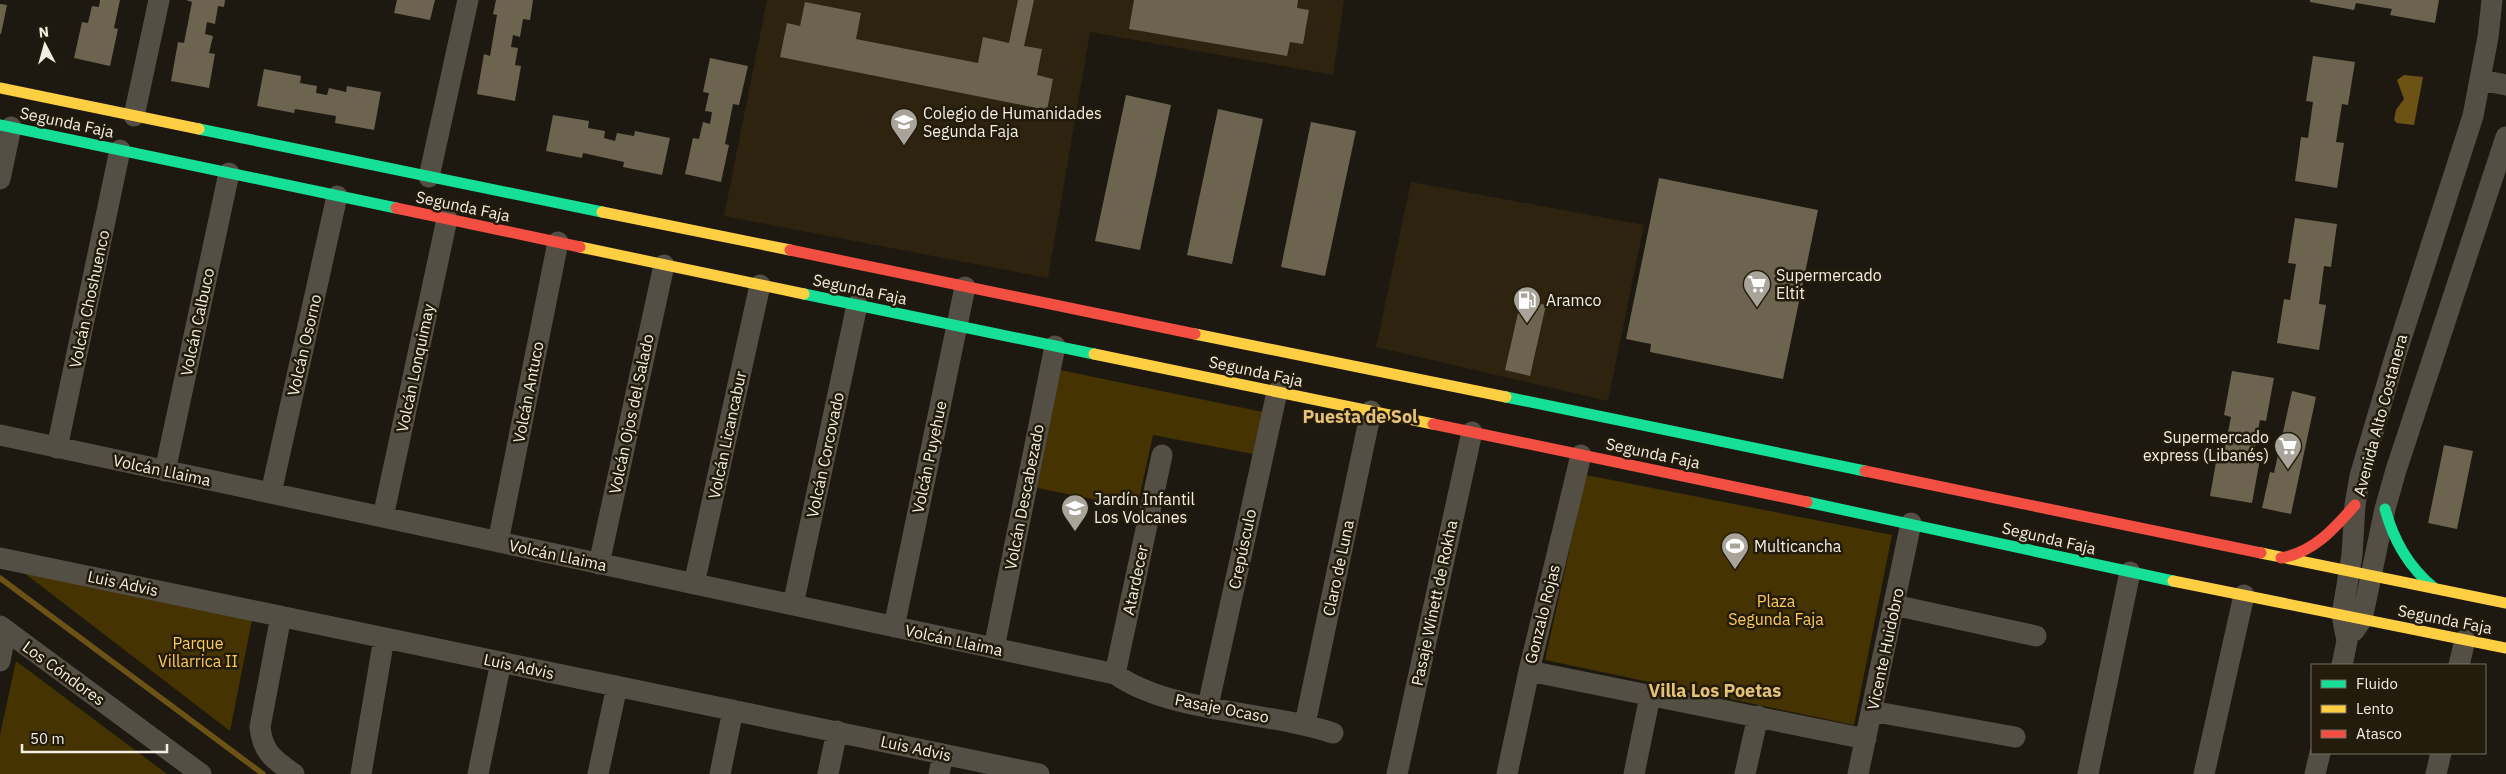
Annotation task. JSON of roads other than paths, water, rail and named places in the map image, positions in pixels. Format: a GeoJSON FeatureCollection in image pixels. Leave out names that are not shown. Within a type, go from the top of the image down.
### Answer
{"type":"FeatureCollection","features":[{"type":"Feature","properties":{"kind":"main road","name":"Segunda Faja"},"geometry":{"type":"LineString","coordinates":[[0,88],[2279,558],[2506,603]]}},
{"type":"Feature","properties":{"kind":"main road","name":"Segunda Faja"},"geometry":{"type":"LineString","coordinates":[[5,126],[956,326],[1911,523],[2130,572],[2506,648]]}},
{"type":"Feature","properties":{"kind":"main road"},"geometry":{"type":"LineString","coordinates":[[2279,558],[2294,557],[2320,542],[2355,505]]}},
{"type":"Feature","properties":{"kind":"main road"},"geometry":{"type":"LineString","coordinates":[[2385,509],[2389,528],[2403,557],[2418,575],[2434,588]]}},
{"type":"Feature","properties":{"kind":"street"},"geometry":{"type":"LineString","coordinates":[[134,116],[159,0]]}},
{"type":"Feature","properties":{"kind":"street"},"geometry":{"type":"LineString","coordinates":[[429,177],[468,0]]}},
{"type":"Feature","properties":{"kind":"street","name":"Avenida Alto Costanera"},"geometry":{"type":"LineString","coordinates":[[2352,617],[2349,572],[2355,505],[2360,476],[2424,264],[2462,151],[2481,80],[2492,0]]}},
{"type":"Feature","properties":{"kind":"street"},"geometry":{"type":"LineString","coordinates":[[2481,80],[2506,84]]}},
{"type":"Feature","properties":{"kind":"street"},"geometry":{"type":"LineString","coordinates":[[0,179],[5,126]]}},
{"type":"Feature","properties":{"kind":"street","name":"Avenida Alto Costanera"},"geometry":{"type":"LineString","coordinates":[[2342,664],[2352,617],[2371,576],[2385,509],[2404,445],[2506,137]]}},
{"type":"Feature","properties":{"kind":"street","name":"Volcán Choshuenco"},"geometry":{"type":"LineString","coordinates":[[57,448],[120,150]]}},
{"type":"Feature","properties":{"kind":"street","name":"Volcán Calbuco"},"geometry":{"type":"LineString","coordinates":[[165,471],[229,173]]}},
{"type":"Feature","properties":{"kind":"street","name":"Volcán Osorno"},"geometry":{"type":"LineString","coordinates":[[271,493],[337,196]]}},
{"type":"Feature","properties":{"kind":"street","name":"Volcán Lonquimay"},"geometry":{"type":"LineString","coordinates":[[382,517],[447,219]]}},
{"type":"Feature","properties":{"kind":"street","name":"Volcán Antuco"},"geometry":{"type":"LineString","coordinates":[[498,542],[558,242]]}},
{"type":"Feature","properties":{"kind":"street","name":"Volcán Ojos del Salado"},"geometry":{"type":"LineString","coordinates":[[599,564],[664,265]]}},
{"type":"Feature","properties":{"kind":"street","name":"Volcán Licancabur"},"geometry":{"type":"LineString","coordinates":[[694,584],[760,285]]}},
{"type":"Feature","properties":{"kind":"street","name":"Volcán Puyehue"},"geometry":{"type":"LineString","coordinates":[[894,627],[965,287]]}},
{"type":"Feature","properties":{"kind":"street","name":"Volcán Corcovado"},"geometry":{"type":"LineString","coordinates":[[793,605],[857,305]]}},
{"type":"Feature","properties":{"kind":"street","name":"Volcán Descabezado"},"geometry":{"type":"LineString","coordinates":[[994,648],[1055,346]]}},
{"type":"Feature","properties":{"kind":"street","name":"Crepúsculo"},"geometry":{"type":"LineString","coordinates":[[1208,706],[1277,392]]}},
{"type":"Feature","properties":{"kind":"street","name":"Claro de Luna"},"geometry":{"type":"LineString","coordinates":[[1305,724],[1371,411]]}},
{"type":"Feature","properties":{"kind":"street","name":"Pasaje Winett de Rokha"},"geometry":{"type":"LineString","coordinates":[[1397,774],[1472,432]]}},
{"type":"Feature","properties":{"kind":"street"},"geometry":{"type":"LineString","coordinates":[[2372,433],[2404,445]]}},
{"type":"Feature","properties":{"kind":"street","name":"Volcán Llaima"},"geometry":{"type":"LineString","coordinates":[[0,435],[1115,674]]}},
{"type":"Feature","properties":{"kind":"street","name":"Gonzalo Rojas"},"geometry":{"type":"LineString","coordinates":[[1507,774],[1529,671],[1581,455]]}},
{"type":"Feature","properties":{"kind":"street","name":"Atardecer"},"geometry":{"type":"LineString","coordinates":[[1115,674],[1162,456]]}},
{"type":"Feature","properties":{"kind":"street","name":"Vicente Huidobro"},"geometry":{"type":"LineString","coordinates":[[1858,774],[1911,523]]}},
{"type":"Feature","properties":{"kind":"street","name":"Luis Advis"},"geometry":{"type":"LineString","coordinates":[[0,558],[837,731],[941,764],[1039,774]]}},
{"type":"Feature","properties":{"kind":"street"},"geometry":{"type":"LineString","coordinates":[[2088,774],[2130,572]]}},
{"type":"Feature","properties":{"kind":"street"},"geometry":{"type":"LineString","coordinates":[[2204,774],[2244,595]]}},
{"type":"Feature","properties":{"kind":"street"},"geometry":{"type":"LineString","coordinates":[[1894,605],[2036,636]]}},
{"type":"Feature","properties":{"kind":"street"},"geometry":{"type":"LineString","coordinates":[[281,616],[260,727],[262,744],[272,757],[294,774]]}},
{"type":"Feature","properties":{"kind":"street"},"geometry":{"type":"LineString","coordinates":[[0,661],[3,628]]}},
{"type":"Feature","properties":{"kind":"street","name":"Los Cóndores"},"geometry":{"type":"LineString","coordinates":[[3,628],[201,774]]}},
{"type":"Feature","properties":{"kind":"street"},"geometry":{"type":"LineString","coordinates":[[361,774],[384,638]]}},
{"type":"Feature","properties":{"kind":"street"},"geometry":{"type":"LineString","coordinates":[[2460,664],[2465,640]]}},
{"type":"Feature","properties":{"kind":"street"},"geometry":{"type":"LineString","coordinates":[[478,774],[500,662]]}},
{"type":"Feature","properties":{"kind":"street"},"geometry":{"type":"LineString","coordinates":[[1529,671],[1866,739]]}},
{"type":"Feature","properties":{"kind":"street","name":"Pasaje Ocaso"},"geometry":{"type":"LineString","coordinates":[[1115,674],[1129,684],[1155,695],[1305,724],[1333,734]]}},
{"type":"Feature","properties":{"kind":"street"},"geometry":{"type":"LineString","coordinates":[[598,774],[617,686]]}},
{"type":"Feature","properties":{"kind":"street"},"geometry":{"type":"LineString","coordinates":[[1634,774],[1650,696]]}},
{"type":"Feature","properties":{"kind":"street"},"geometry":{"type":"LineString","coordinates":[[720,774],[733,710]]}},
{"type":"Feature","properties":{"kind":"street"},"geometry":{"type":"LineString","coordinates":[[1871,710],[2015,737]]}},
{"type":"Feature","properties":{"kind":"street"},"geometry":{"type":"LineString","coordinates":[[1745,774],[1758,716]]}},
{"type":"Feature","properties":{"kind":"street"},"geometry":{"type":"LineString","coordinates":[[828,774],[837,731]]}},
{"type":"Feature","properties":{"kind":"street"},"geometry":{"type":"LineString","coordinates":[[2315,774],[2320,754]]}},
{"type":"Feature","properties":{"kind":"street"},"geometry":{"type":"LineString","coordinates":[[2436,774],[2441,754]]}},
{"type":"Feature","properties":{"kind":"waterway"},"geometry":{"type":"LineString","coordinates":[[0,578],[263,774]]}},
{"type":"Feature","properties":{"kind":"place","name":"Colegio de Humanidades Segunda Faja"},"geometry":{"type":"Point","coordinates":[904,146]}},
{"type":"Feature","properties":{"kind":"place","name":"Supermercado Eltit"},"geometry":{"type":"Point","coordinates":[1757,308]}},
{"type":"Feature","properties":{"kind":"place","name":"Aramco"},"geometry":{"type":"Point","coordinates":[1527,324]}},
{"type":"Feature","properties":{"kind":"place","name":"Supermercado express (Libanés)"},"geometry":{"type":"Point","coordinates":[2288,470]}},
{"type":"Feature","properties":{"kind":"place","name":"Jardín Infantil Los Volcanes"},"geometry":{"type":"Point","coordinates":[1075,532]}},
{"type":"Feature","properties":{"kind":"place","name":"Multicancha"},"geometry":{"type":"Point","coordinates":[1735,570]}},
{"type":"Feature","properties":{"kind":"district","name":"Puesta de Sol"},"geometry":{"type":"Point","coordinates":[1360,416]}},
{"type":"Feature","properties":{"kind":"district","name":"Villa Los Poetas"},"geometry":{"type":"Point","coordinates":[1715,690]}},
{"type":"Feature","properties":{"kind":"park label","name":"Plaza Segunda Faja"},"geometry":{"type":"Point","coordinates":[1776,610]}},
{"type":"Feature","properties":{"kind":"park label","name":"Parque Villarrica II"},"geometry":{"type":"Point","coordinates":[198,652]}}]}
